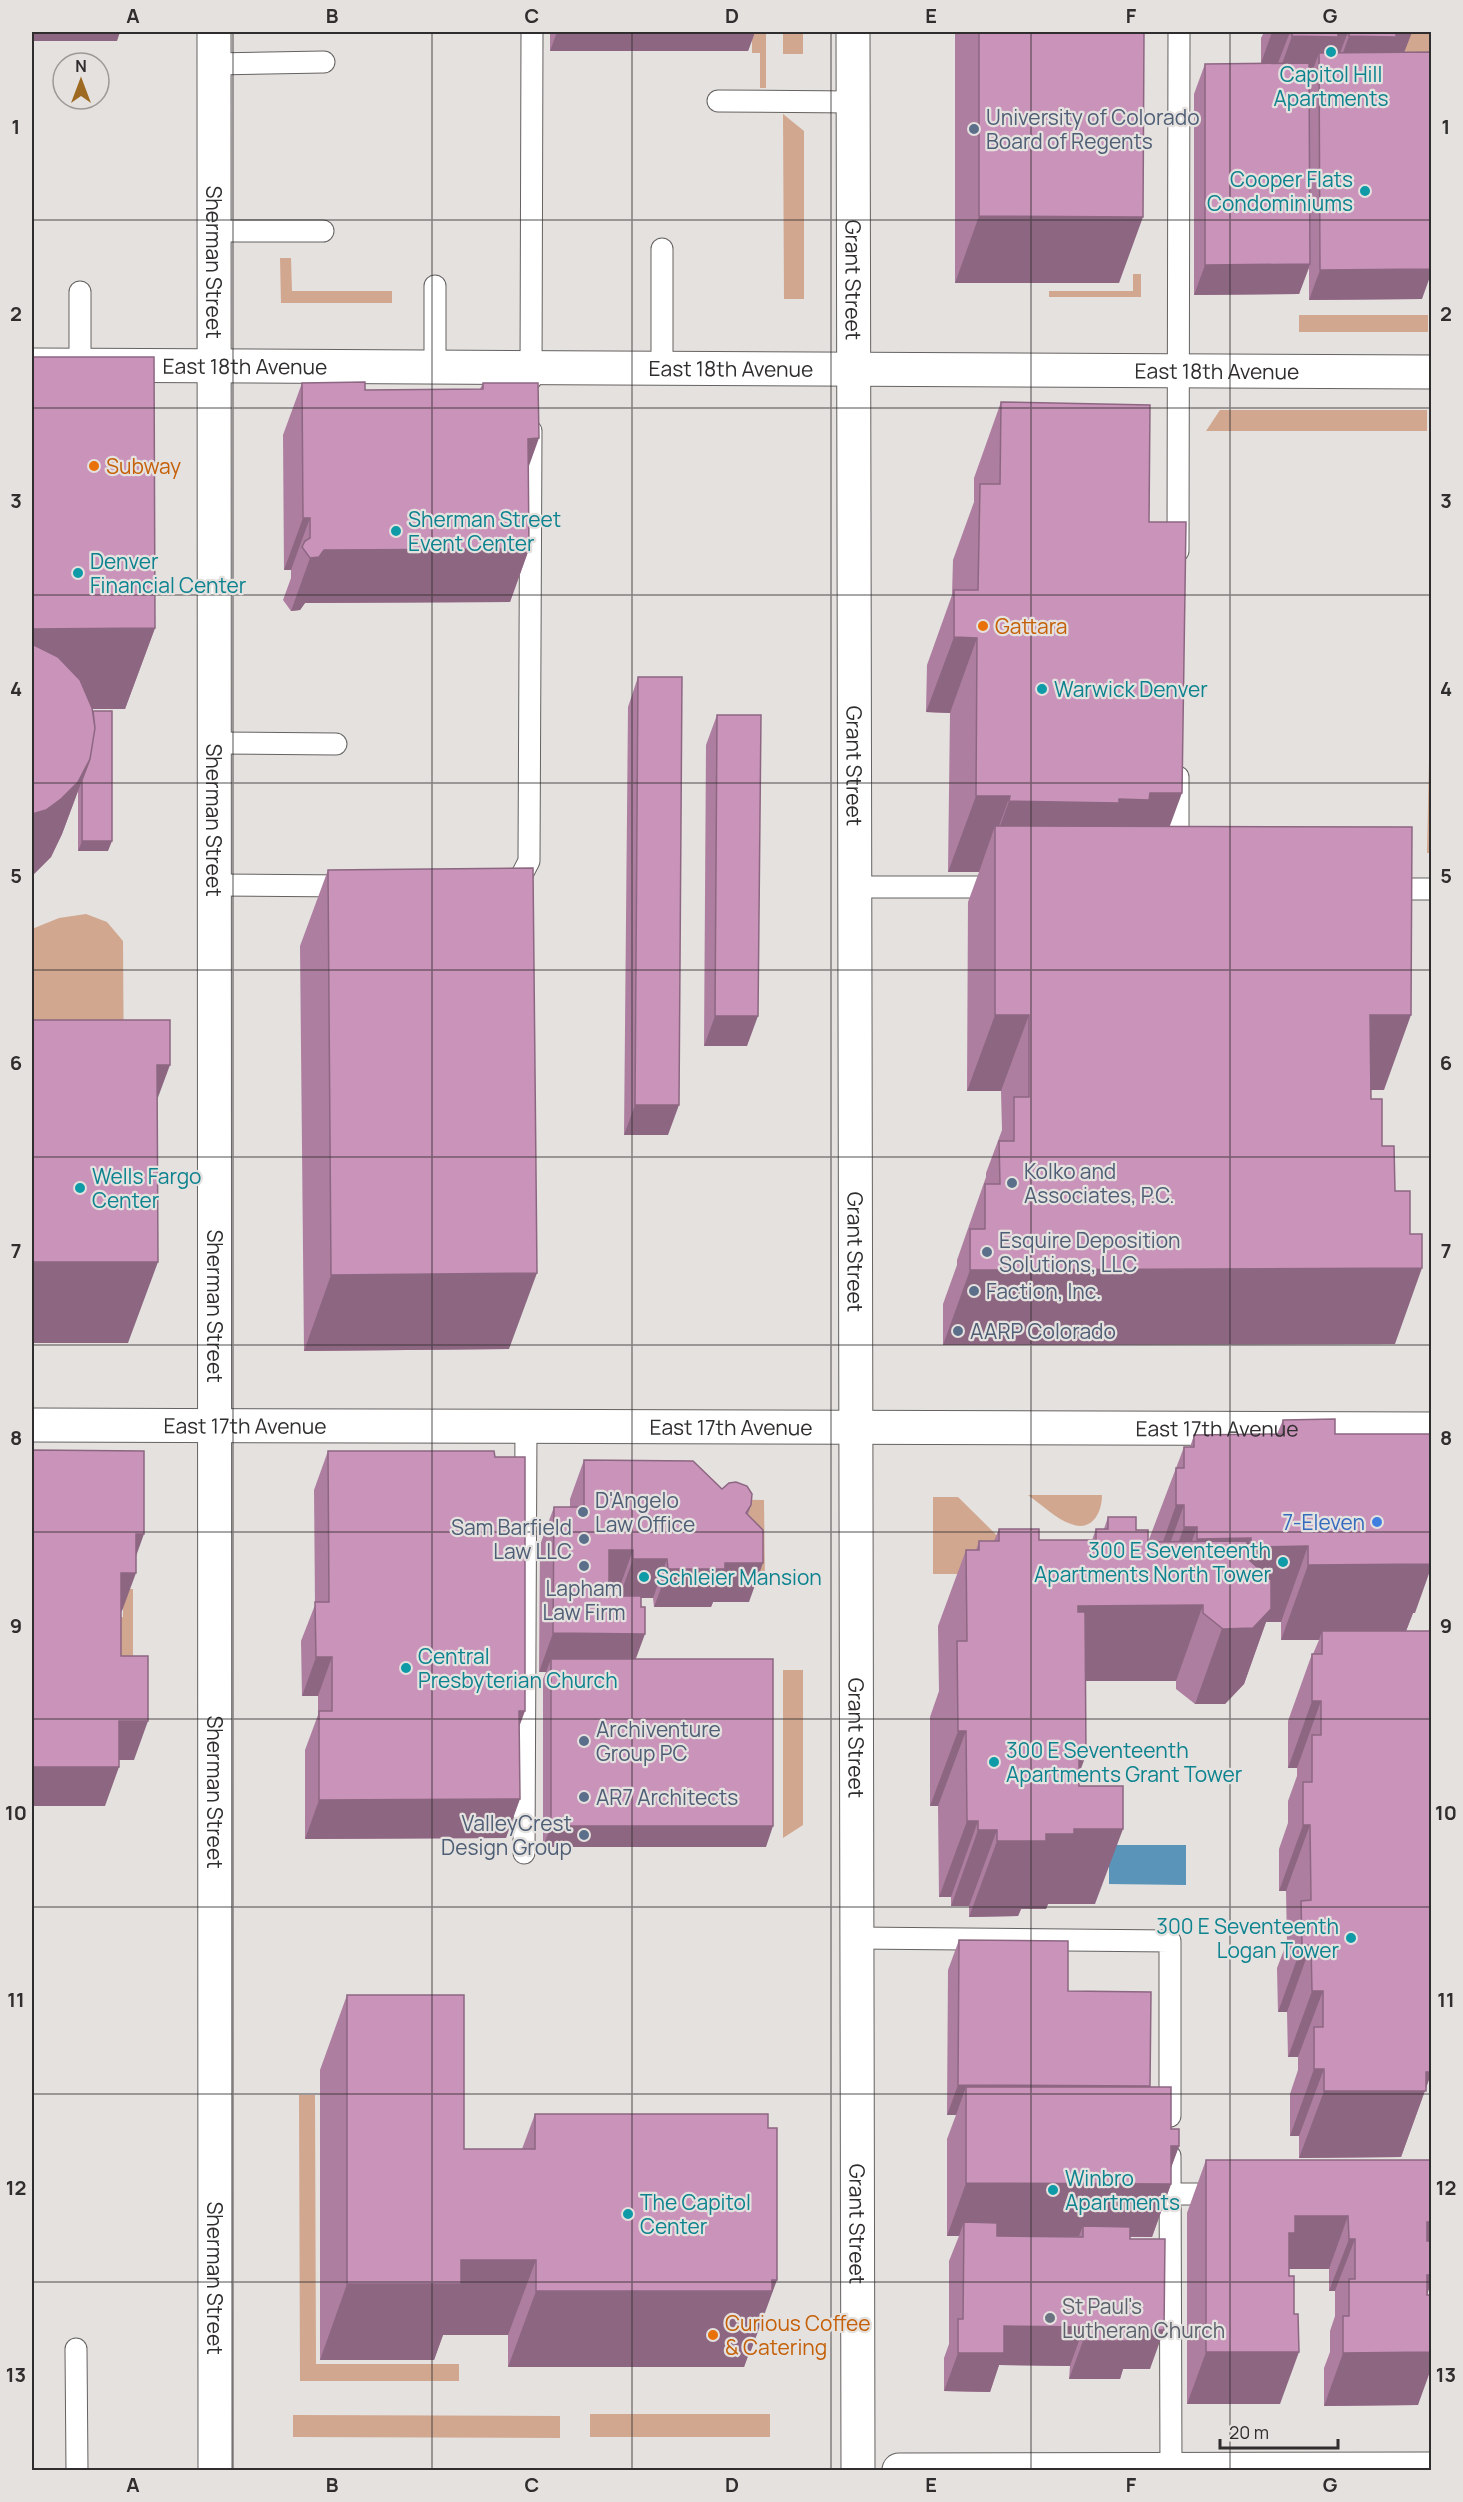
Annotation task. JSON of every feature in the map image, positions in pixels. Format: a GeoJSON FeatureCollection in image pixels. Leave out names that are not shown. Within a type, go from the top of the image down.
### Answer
{"type":"FeatureCollection","features":[{"type":"Feature","properties":{"kind":"street","name":"Sherman Street"},"geometry":{"type":"LineString","coordinates":[[214,32],[215,2470]]}},
{"type":"Feature","properties":{"kind":"street","name":"Grant Street"},"geometry":{"type":"LineString","coordinates":[[853,32],[858,2470]]}},
{"type":"Feature","properties":{"kind":"street","name":"East 18th Avenue"},"geometry":{"type":"LineString","coordinates":[[32,365],[435,367],[531,392],[662,368],[1431,372]]}},
{"type":"Feature","properties":{"kind":"street","name":"East 17th Avenue"},"geometry":{"type":"LineString","coordinates":[[32,1425],[1431,1429]]}},
{"type":"Feature","properties":{"kind":"street"},"geometry":{"type":"LineString","coordinates":[[899,2470],[1431,2469]]}},
{"type":"Feature","properties":{"kind":"lane"},"geometry":{"type":"LineString","coordinates":[[505,907],[529,861],[532,32]]}},
{"type":"Feature","properties":{"kind":"lane"},"geometry":{"type":"LineString","coordinates":[[1178,568],[1179,32]]}},
{"type":"Feature","properties":{"kind":"lane"},"geometry":{"type":"LineString","coordinates":[[214,64],[324,62]]}},
{"type":"Feature","properties":{"kind":"lane"},"geometry":{"type":"LineString","coordinates":[[718,101],[853,102]]}},
{"type":"Feature","properties":{"kind":"lane"},"geometry":{"type":"LineString","coordinates":[[213,231],[323,231]]}},
{"type":"Feature","properties":{"kind":"lane"},"geometry":{"type":"LineString","coordinates":[[662,249],[662,368]]}},
{"type":"Feature","properties":{"kind":"lane"},"geometry":{"type":"LineString","coordinates":[[435,286],[435,367]]}},
{"type":"Feature","properties":{"kind":"lane"},"geometry":{"type":"LineString","coordinates":[[80,292],[80,365]]}},
{"type":"Feature","properties":{"kind":"lane"},"geometry":{"type":"LineString","coordinates":[[214,743],[336,744]]}},
{"type":"Feature","properties":{"kind":"lane"},"geometry":{"type":"LineString","coordinates":[[1178,757],[1178,876]]}},
{"type":"Feature","properties":{"kind":"lane"},"geometry":{"type":"LineString","coordinates":[[215,885],[371,886]]}},
{"type":"Feature","properties":{"kind":"lane"},"geometry":{"type":"LineString","coordinates":[[855,887],[1023,887]]}},
{"type":"Feature","properties":{"kind":"lane"},"geometry":{"type":"LineString","coordinates":[[1366,889],[1431,889]]}},
{"type":"Feature","properties":{"kind":"lane"},"geometry":{"type":"LineString","coordinates":[[524,1853],[526,1426]]}},
{"type":"Feature","properties":{"kind":"lane"},"geometry":{"type":"LineString","coordinates":[[857,1938],[1170,1941],[1171,2470]]}},
{"type":"Feature","properties":{"kind":"lane"},"geometry":{"type":"LineString","coordinates":[[1170,2194],[1242,2194]]}},
{"type":"Feature","properties":{"kind":"lane"},"geometry":{"type":"LineString","coordinates":[[76,2349],[78,2470]]}},
{"type":"Feature","properties":{"kind":"shaded area"},"geometry":{"type":"Polygon","coordinates":[[[752,32],[766,32],[766,88],[760,88],[760,53],[752,53],[752,32]]]}},
{"type":"Feature","properties":{"kind":"shaded area"},"geometry":{"type":"Polygon","coordinates":[[[783,32],[803,32],[803,54],[783,54],[783,32]]]}},
{"type":"Feature","properties":{"kind":"shaded area"},"geometry":{"type":"Polygon","coordinates":[[[1384,32],[1431,32],[1431,74],[1402,64],[1384,32]]]}},
{"type":"Feature","properties":{"kind":"shaded area"},"geometry":{"type":"Polygon","coordinates":[[[783,114],[804,131],[804,299],[784,299],[783,114]]]}},
{"type":"Feature","properties":{"kind":"shaded area"},"geometry":{"type":"Polygon","coordinates":[[[280,258],[291,258],[292,291],[392,291],[392,303],[281,303],[280,258]]]}},
{"type":"Feature","properties":{"kind":"shaded area"},"geometry":{"type":"Polygon","coordinates":[[[1133,274],[1141,274],[1141,297],[1049,297],[1049,291],[1133,291],[1133,274]]]}},
{"type":"Feature","properties":{"kind":"shaded area"},"geometry":{"type":"Polygon","coordinates":[[[1299,315],[1428,315],[1428,332],[1299,332],[1299,315]]]}},
{"type":"Feature","properties":{"kind":"shaded area"},"geometry":{"type":"Polygon","coordinates":[[[1220,410],[1427,410],[1427,431],[1206,431],[1220,410]]]}},
{"type":"Feature","properties":{"kind":"shaded area"},"geometry":{"type":"Polygon","coordinates":[[[1431,667],[1432,853],[1427,853],[1431,667]]]}},
{"type":"Feature","properties":{"kind":"shaded area"},"geometry":{"type":"Polygon","coordinates":[[[86,914],[107,922],[123,941],[124,1095],[32,1096],[32,929],[59,918],[86,914]]]}},
{"type":"Feature","properties":{"kind":"shaded area"},"geometry":{"type":"Polygon","coordinates":[[[1028,1495],[1102,1495],[1102,1502],[1098,1514],[1090,1523],[1078,1526],[1060,1519],[1028,1495]]]}},
{"type":"Feature","properties":{"kind":"shaded area"},"geometry":{"type":"Polygon","coordinates":[[[933,1497],[958,1497],[1036,1574],[933,1574],[933,1497]]]}},
{"type":"Feature","properties":{"kind":"shaded area"},"geometry":{"type":"Polygon","coordinates":[[[679,1499],[764,1500],[765,1585],[749,1586],[679,1499]]]}},
{"type":"Feature","properties":{"kind":"shaded area"},"geometry":{"type":"Polygon","coordinates":[[[123,1589],[133,1589],[133,1689],[108,1689],[108,1618],[123,1617],[123,1589]]]}},
{"type":"Feature","properties":{"kind":"shaded area"},"geometry":{"type":"Polygon","coordinates":[[[783,1670],[803,1670],[803,1825],[783,1838],[783,1670]]]}},
{"type":"Feature","properties":{"kind":"shaded area"},"geometry":{"type":"Polygon","coordinates":[[[299,2095],[315,2095],[316,2364],[459,2364],[459,2381],[300,2381],[299,2095]]]}},
{"type":"Feature","properties":{"kind":"shaded area"},"geometry":{"type":"Polygon","coordinates":[[[590,2414],[770,2414],[770,2437],[590,2437],[590,2414]]]}},
{"type":"Feature","properties":{"kind":"shaded area"},"geometry":{"type":"Polygon","coordinates":[[[293,2415],[560,2416],[560,2438],[293,2437],[293,2415]]]}},
{"type":"Feature","properties":{"kind":"water"},"geometry":{"type":"Polygon","coordinates":[[[1109,1845],[1186,1845],[1186,1885],[1109,1884],[1109,1845]]]}},
{"type":"Feature","properties":{"kind":"building"},"geometry":{"type":"Polygon","coordinates":[[[979,32],[1144,32],[1143,217],[979,216],[979,32]]]}},
{"type":"Feature","properties":{"kind":"building"},"geometry":{"type":"Polygon","coordinates":[[[1292,32],[1338,32],[1338,37],[1292,36],[1292,32]]]}},
{"type":"Feature","properties":{"kind":"building"},"geometry":{"type":"Polygon","coordinates":[[[1349,32],[1396,32],[1396,37],[1349,36],[1349,32]]]}},
{"type":"Feature","properties":{"kind":"building","name":"Cooper Flats Condominiums"},"geometry":{"type":"Polygon","coordinates":[[[1431,52],[1431,269],[1320,270],[1319,53],[1431,52]]]}},
{"type":"Feature","properties":{"kind":"building"},"geometry":{"type":"Polygon","coordinates":[[[1309,63],[1310,264],[1205,265],[1205,64],[1309,63]]]}},
{"type":"Feature","properties":{"kind":"building"},"geometry":{"type":"Polygon","coordinates":[[[32,357],[154,357],[155,628],[32,629],[32,357]]]}},
{"type":"Feature","properties":{"kind":"building","name":"Sherman Street Event Center"},"geometry":{"type":"Polygon","coordinates":[[[365,382],[365,390],[483,389],[483,383],[538,383],[539,438],[528,439],[529,549],[324,550],[319,557],[310,558],[302,547],[310,538],[310,518],[303,518],[302,383],[365,382]]]}},
{"type":"Feature","properties":{"kind":"building","name":"Warwick Denver"},"geometry":{"type":"Polygon","coordinates":[[[1001,402],[1150,405],[1149,522],[1186,522],[1182,793],[1150,793],[1149,800],[1119,799],[1119,803],[1009,801],[1010,796],[976,796],[977,638],[954,637],[954,590],[978,590],[980,484],[1000,484],[1001,402]]]}},
{"type":"Feature","properties":{"kind":"building"},"geometry":{"type":"Polygon","coordinates":[[[32,644],[58,657],[80,680],[92,708],[95,728],[90,759],[78,782],[46,810],[32,814],[32,644]]]}},
{"type":"Feature","properties":{"kind":"building"},"geometry":{"type":"Polygon","coordinates":[[[638,677],[682,677],[679,1105],[635,1105],[638,677]]]}},
{"type":"Feature","properties":{"kind":"building"},"geometry":{"type":"Polygon","coordinates":[[[93,711],[112,711],[112,841],[82,841],[82,780],[90,759],[95,728],[93,711]]]}},
{"type":"Feature","properties":{"kind":"building"},"geometry":{"type":"Polygon","coordinates":[[[717,715],[761,715],[758,1016],[715,1016],[717,715]]]}},
{"type":"Feature","properties":{"kind":"building"},"geometry":{"type":"Polygon","coordinates":[[[995,826],[1412,827],[1411,1015],[1370,1015],[1371,1099],[1382,1099],[1382,1146],[1394,1146],[1395,1191],[1410,1191],[1410,1234],[1422,1234],[1422,1268],[970,1270],[970,1229],[985,1229],[985,1184],[1000,1184],[999,1141],[1014,1141],[1014,1097],[1029,1097],[1029,1015],[995,1015],[995,826]]]}},
{"type":"Feature","properties":{"kind":"building"},"geometry":{"type":"Polygon","coordinates":[[[533,868],[537,1273],[331,1275],[328,870],[533,868]]]}},
{"type":"Feature","properties":{"kind":"building"},"geometry":{"type":"Polygon","coordinates":[[[32,1020],[170,1020],[170,1065],[157,1065],[158,1262],[32,1262],[32,1020]]]}},
{"type":"Feature","properties":{"kind":"building"},"geometry":{"type":"Polygon","coordinates":[[[1335,1419],[1335,1434],[1431,1434],[1430,1564],[1308,1565],[1308,1546],[1251,1547],[1251,1538],[1197,1539],[1197,1527],[1184,1527],[1184,1505],[1176,1505],[1176,1468],[1184,1468],[1184,1447],[1194,1447],[1194,1435],[1283,1434],[1283,1420],[1335,1419]]]}},
{"type":"Feature","properties":{"kind":"building"},"geometry":{"type":"Polygon","coordinates":[[[32,1450],[144,1451],[144,1534],[136,1534],[136,1573],[121,1573],[121,1656],[148,1656],[148,1721],[119,1721],[119,1767],[32,1767],[32,1450]]]}},
{"type":"Feature","properties":{"kind":"building","name":"Central Presbyterian Church"},"geometry":{"type":"Polygon","coordinates":[[[328,1451],[494,1451],[495,1457],[525,1457],[525,1711],[519,1711],[520,1799],[319,1800],[319,1711],[332,1711],[332,1657],[316,1657],[315,1602],[329,1602],[328,1451]]]}},
{"type":"Feature","properties":{"kind":"building"},"geometry":{"type":"Polygon","coordinates":[[[584,1460],[693,1461],[722,1489],[729,1483],[736,1482],[747,1486],[752,1494],[751,1505],[746,1513],[763,1530],[763,1563],[725,1563],[725,1569],[668,1569],[667,1559],[633,1559],[633,1550],[609,1550],[609,1596],[641,1596],[641,1607],[645,1607],[645,1634],[553,1633],[554,1507],[584,1507],[584,1460]]]}},
{"type":"Feature","properties":{"kind":"building"},"geometry":{"type":"Polygon","coordinates":[[[1108,1517],[1136,1517],[1136,1530],[1148,1530],[1148,1542],[1247,1541],[1248,1559],[1271,1580],[1271,1609],[1253,1628],[1223,1629],[1203,1613],[1203,1605],[1078,1606],[1078,1612],[1085,1612],[1086,1755],[1079,1755],[1079,1786],[1123,1786],[1123,1829],[1074,1829],[1074,1834],[1046,1834],[1046,1841],[997,1841],[997,1830],[978,1830],[978,1821],[967,1821],[966,1731],[958,1731],[957,1641],[967,1641],[966,1550],[979,1550],[979,1541],[999,1541],[999,1529],[1039,1529],[1039,1540],[1096,1540],[1096,1529],[1108,1529],[1108,1517]]]}},
{"type":"Feature","properties":{"kind":"building","name":"300 E Seventeenth Logan Tower"},"geometry":{"type":"Polygon","coordinates":[[[1322,1631],[1431,1631],[1431,2050],[1430,2072],[1426,2072],[1426,2091],[1324,2091],[1324,2069],[1314,2069],[1314,2027],[1323,2027],[1323,1991],[1312,1991],[1311,1945],[1302,1945],[1301,1901],[1311,1900],[1310,1825],[1303,1825],[1303,1782],[1312,1782],[1312,1735],[1321,1735],[1321,1701],[1312,1701],[1312,1654],[1322,1654],[1322,1631]]]}},
{"type":"Feature","properties":{"kind":"building"},"geometry":{"type":"Polygon","coordinates":[[[551,1659],[773,1659],[773,1826],[551,1826],[551,1659]]]}},
{"type":"Feature","properties":{"kind":"building"},"geometry":{"type":"Polygon","coordinates":[[[959,1940],[1068,1941],[1068,1991],[1151,1992],[1150,2086],[958,2085],[959,1940]]]}},
{"type":"Feature","properties":{"kind":"building"},"geometry":{"type":"Polygon","coordinates":[[[347,1995],[464,1995],[464,2149],[535,2149],[535,2114],[768,2114],[768,2128],[777,2128],[777,2280],[772,2280],[772,2291],[536,2291],[536,2260],[461,2260],[461,2284],[347,2284],[347,1995]]]}},
{"type":"Feature","properties":{"kind":"building"},"geometry":{"type":"Polygon","coordinates":[[[966,2087],[1171,2087],[1171,2129],[1179,2129],[1179,2146],[1171,2146],[1171,2184],[966,2183],[966,2087]]]}},
{"type":"Feature","properties":{"kind":"building"},"geometry":{"type":"Polygon","coordinates":[[[1206,2160],[1431,2160],[1431,2222],[1427,2222],[1427,2241],[1431,2241],[1431,2275],[1427,2275],[1427,2295],[1431,2295],[1431,2352],[1343,2353],[1343,2316],[1349,2316],[1349,2279],[1355,2279],[1355,2239],[1349,2239],[1348,2216],[1295,2216],[1295,2233],[1289,2233],[1289,2276],[1294,2276],[1294,2314],[1298,2314],[1299,2352],[1206,2352],[1206,2160]]]}},
{"type":"Feature","properties":{"kind":"building"},"geometry":{"type":"Polygon","coordinates":[[[964,2222],[997,2223],[997,2236],[1083,2237],[1083,2226],[1130,2227],[1130,2239],[1165,2239],[1164,2330],[1134,2330],[1134,2341],[1083,2341],[1084,2327],[1004,2326],[1004,2353],[958,2353],[958,2319],[963,2319],[964,2222]]]}},
{"type":"Feature","properties":{"kind":"place","name":"Capitol Hill Apartments"},"geometry":{"type":"Point","coordinates":[1331,52]}},
{"type":"Feature","properties":{"kind":"place","name":"University of Colorado Board of Regents"},"geometry":{"type":"Point","coordinates":[974,129]}},
{"type":"Feature","properties":{"kind":"place","name":"Cooper Flats Condominiums"},"geometry":{"type":"Point","coordinates":[1365,191]}},
{"type":"Feature","properties":{"kind":"place","name":"Subway"},"geometry":{"type":"Point","coordinates":[94,466]}},
{"type":"Feature","properties":{"kind":"place","name":"Sherman Street Event Center"},"geometry":{"type":"Point","coordinates":[396,531]}},
{"type":"Feature","properties":{"kind":"place","name":"Denver Financial Center"},"geometry":{"type":"Point","coordinates":[78,573]}},
{"type":"Feature","properties":{"kind":"place","name":"Gattara"},"geometry":{"type":"Point","coordinates":[983,626]}},
{"type":"Feature","properties":{"kind":"place","name":"Warwick Denver"},"geometry":{"type":"Point","coordinates":[1042,689]}},
{"type":"Feature","properties":{"kind":"place","name":"Kolko and Associates, P.C."},"geometry":{"type":"Point","coordinates":[1012,1183]}},
{"type":"Feature","properties":{"kind":"place","name":"Wells Fargo Center"},"geometry":{"type":"Point","coordinates":[80,1188]}},
{"type":"Feature","properties":{"kind":"place","name":"Esquire Deposition Solutions, LLC"},"geometry":{"type":"Point","coordinates":[987,1252]}},
{"type":"Feature","properties":{"kind":"place","name":"Faction, Inc."},"geometry":{"type":"Point","coordinates":[974,1291]}},
{"type":"Feature","properties":{"kind":"place","name":"AARP Colorado"},"geometry":{"type":"Point","coordinates":[958,1331]}},
{"type":"Feature","properties":{"kind":"place","name":"D'Angelo Law Office"},"geometry":{"type":"Point","coordinates":[583,1512]}},
{"type":"Feature","properties":{"kind":"place","name":"7-Eleven"},"geometry":{"type":"Point","coordinates":[1377,1522]}},
{"type":"Feature","properties":{"kind":"place","name":"Sam Barfield Law LLC"},"geometry":{"type":"Point","coordinates":[584,1539]}},
{"type":"Feature","properties":{"kind":"place","name":"300 E Seventeenth Apartments North Tower"},"geometry":{"type":"Point","coordinates":[1283,1562]}},
{"type":"Feature","properties":{"kind":"place","name":"Lapham Law Firm"},"geometry":{"type":"Point","coordinates":[584,1566]}},
{"type":"Feature","properties":{"kind":"place","name":"Schleier Mansion"},"geometry":{"type":"Point","coordinates":[644,1577]}},
{"type":"Feature","properties":{"kind":"place","name":"Central Presbyterian Church"},"geometry":{"type":"Point","coordinates":[406,1668]}},
{"type":"Feature","properties":{"kind":"place","name":"Archiventure Group PC"},"geometry":{"type":"Point","coordinates":[584,1741]}},
{"type":"Feature","properties":{"kind":"place","name":"300 E Seventeenth Apartments Grant Tower"},"geometry":{"type":"Point","coordinates":[994,1762]}},
{"type":"Feature","properties":{"kind":"place","name":"AR7 Architects"},"geometry":{"type":"Point","coordinates":[584,1797]}},
{"type":"Feature","properties":{"kind":"place","name":"ValleyCrest Design Group"},"geometry":{"type":"Point","coordinates":[584,1835]}},
{"type":"Feature","properties":{"kind":"place","name":"300 E Seventeenth Logan Tower"},"geometry":{"type":"Point","coordinates":[1351,1938]}},
{"type":"Feature","properties":{"kind":"place","name":"Winbro Apartments"},"geometry":{"type":"Point","coordinates":[1053,2190]}},
{"type":"Feature","properties":{"kind":"place","name":"The Capitol Center"},"geometry":{"type":"Point","coordinates":[628,2214]}},
{"type":"Feature","properties":{"kind":"place","name":"St Paul's Lutheran Church"},"geometry":{"type":"Point","coordinates":[1050,2318]}},
{"type":"Feature","properties":{"kind":"place","name":"Curious Coffee & Catering"},"geometry":{"type":"Point","coordinates":[713,2335]}}]}
